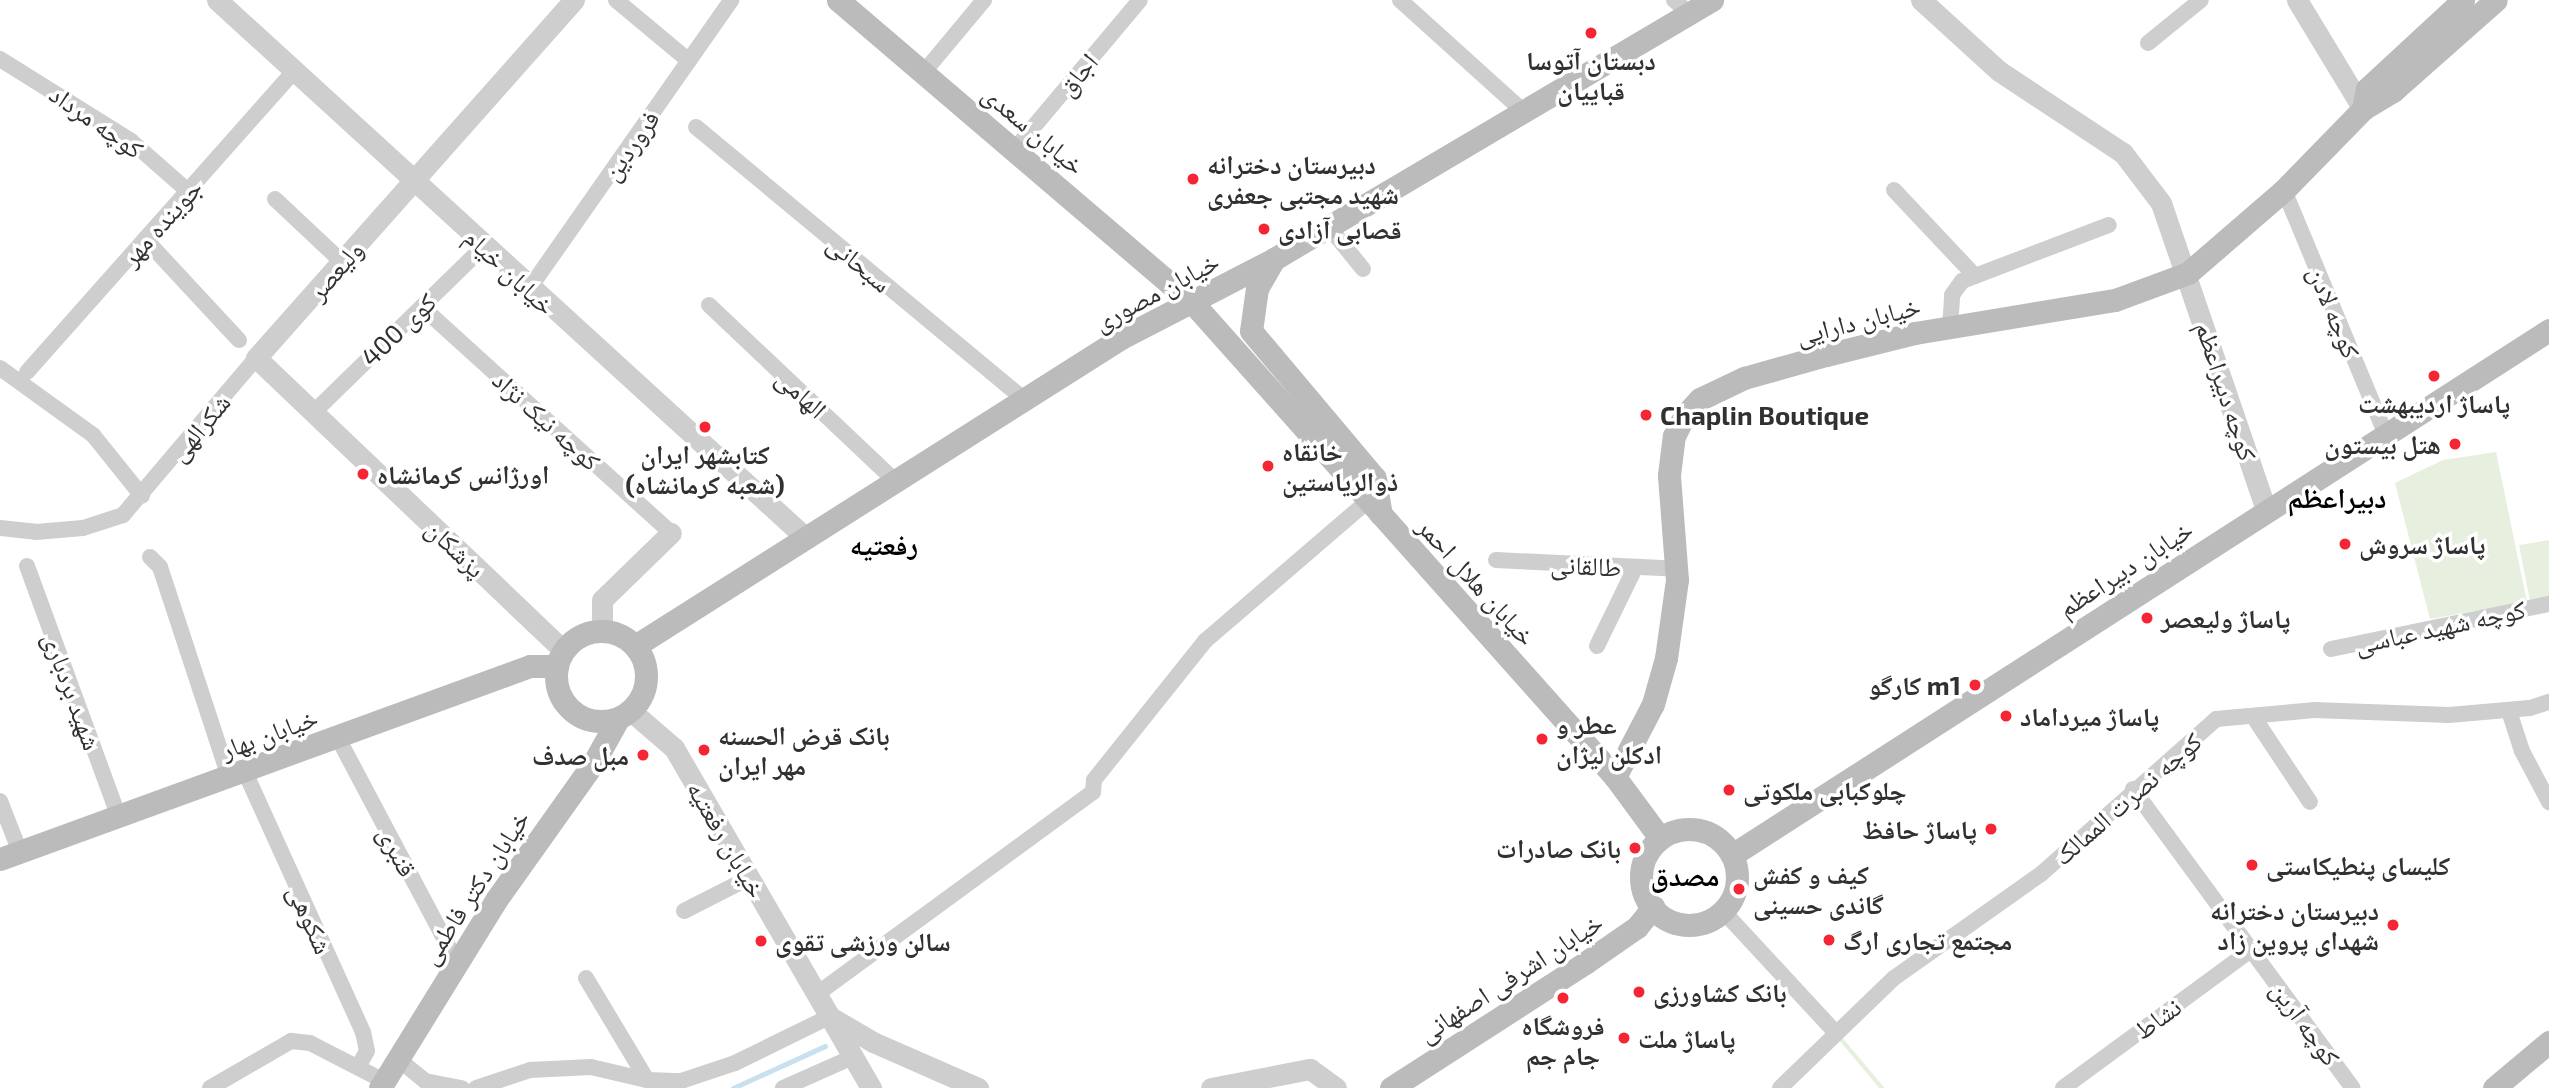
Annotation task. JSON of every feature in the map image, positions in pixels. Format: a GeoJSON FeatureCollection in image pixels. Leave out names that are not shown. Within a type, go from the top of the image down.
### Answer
{"type":"FeatureCollection","features":[{"type":"Feature","properties":{"kind":"main road","name":"خیابان مصوری"},"geometry":{"type":"LineString","coordinates":[[635,646],[1121,338],[1274,259],[1329,227],[1524,111],[1681,6],[1712,0]]}},
{"type":"Feature","properties":{"kind":"main road","name":"خیابان دارایی"},"geometry":{"type":"LineString","coordinates":[[2363,109],[2367,89],[2463,0]]}},
{"type":"Feature","properties":{"kind":"main road","name":"خیابان دارایی"},"geometry":{"type":"LineString","coordinates":[[1615,777],[1653,704],[1674,615],[1677,569],[1669,475],[1674,436],[1684,415],[1700,399],[1744,378],[1950,327],[2115,300],[2188,273],[2284,190],[2363,109],[2393,91],[2496,0]]}},
{"type":"Feature","properties":{"kind":"main road","name":"خیابان سعدی"},"geometry":{"type":"LineString","coordinates":[[843,1],[1192,302]]}},
{"type":"Feature","properties":{"kind":"main road"},"geometry":{"type":"LineString","coordinates":[[1274,259],[1257,288],[1251,331],[1375,478],[1374,508]]}},
{"type":"Feature","properties":{"kind":"main road","name":"خیابان هلال احمر"},"geometry":{"type":"LineString","coordinates":[[1192,302],[1615,777],[1660,838]]}},
{"type":"Feature","properties":{"kind":"main road","name":"خیابان دبیراعظم"},"geometry":{"type":"LineString","coordinates":[[1732,855],[2266,509],[2549,330]]}},
{"type":"Feature","properties":{"kind":"main road"},"geometry":{"type":"LineString","coordinates":[[602,631],[635,646],[647,679],[624,715],[594,721],[573,712],[559,694],[560,658],[584,634],[602,631]]}},
{"type":"Feature","properties":{"kind":"main road","name":"خیابان بهار"},"geometry":{"type":"LineString","coordinates":[[10,856],[530,666],[560,658]]}},
{"type":"Feature","properties":{"kind":"main road","name":"خیابان دکتر فاطمی"},"geometry":{"type":"LineString","coordinates":[[382,1084],[526,855],[594,762],[624,715]]}},
{"type":"Feature","properties":{"kind":"main road"},"geometry":{"type":"LineString","coordinates":[[1686,829],[1700,830],[1713,835],[1732,855],[1737,884],[1723,911],[1700,923],[1686,924],[1657,912],[1641,878],[1646,856],[1660,838],[1686,829]]}},
{"type":"Feature","properties":{"kind":"main road","name":"خیابان اشرفی اصفهانی"},"geometry":{"type":"LineString","coordinates":[[1391,1088],[1585,963],[1657,912]]}},
{"type":"Feature","properties":{"kind":"main road","name":"خیابان اشرفی اصفهانی"},"geometry":{"type":"LineString","coordinates":[[1408,1088],[1553,995],[1657,912]]}},
{"type":"Feature","properties":{"kind":"main road"},"geometry":{"type":"LineString","coordinates":[[2494,1088],[2549,1042]]}},
{"type":"Feature","properties":{"kind":"street","name":"خیابان خیام"},"geometry":{"type":"LineString","coordinates":[[217,0],[529,289],[806,538]]}},
{"type":"Feature","properties":{"kind":"street","name":"ولیعصر"},"geometry":{"type":"LineString","coordinates":[[256,358],[574,0]]}},
{"type":"Feature","properties":{"kind":"street"},"geometry":{"type":"LineString","coordinates":[[616,0],[689,61]]}},
{"type":"Feature","properties":{"kind":"street","name":"فروردین"},"geometry":{"type":"LineString","coordinates":[[529,289],[731,0]]}},
{"type":"Feature","properties":{"kind":"street"},"geometry":{"type":"LineString","coordinates":[[923,72],[984,0]]}},
{"type":"Feature","properties":{"kind":"street","name":"اجاق"},"geometry":{"type":"LineString","coordinates":[[1015,149],[1140,0]]}},
{"type":"Feature","properties":{"kind":"street"},"geometry":{"type":"LineString","coordinates":[[1400,0],[1524,111]]}},
{"type":"Feature","properties":{"kind":"street","name":"کوچه دبیراعظم"},"geometry":{"type":"LineString","coordinates":[[1921,0],[1999,71],[2123,153],[2161,203],[2188,273],[2266,509]]}},
{"type":"Feature","properties":{"kind":"street"},"geometry":{"type":"LineString","coordinates":[[2148,43],[2201,0]]}},
{"type":"Feature","properties":{"kind":"street"},"geometry":{"type":"LineString","coordinates":[[2297,0],[2363,109]]}},
{"type":"Feature","properties":{"kind":"street","name":"کوچه مرداد"},"geometry":{"type":"LineString","coordinates":[[0,59],[131,141],[188,191]]}},
{"type":"Feature","properties":{"kind":"street","name":"جوینده مهر"},"geometry":{"type":"LineString","coordinates":[[27,372],[294,71]]}},
{"type":"Feature","properties":{"kind":"street","name":"سبحانی"},"geometry":{"type":"LineString","coordinates":[[696,127],[1025,400]]}},
{"type":"Feature","properties":{"kind":"street"},"geometry":{"type":"LineString","coordinates":[[1894,190],[1975,276]]}},
{"type":"Feature","properties":{"kind":"street","name":"کوچه لادن"},"geometry":{"type":"LineString","coordinates":[[2284,190],[2385,433]]}},
{"type":"Feature","properties":{"kind":"street"},"geometry":{"type":"LineString","coordinates":[[275,199],[342,262]]}},
{"type":"Feature","properties":{"kind":"street"},"geometry":{"type":"LineString","coordinates":[[1950,327],[1952,295],[1962,281],[2109,225]]}},
{"type":"Feature","properties":{"kind":"street"},"geometry":{"type":"LineString","coordinates":[[1329,227],[1363,269]]}},
{"type":"Feature","properties":{"kind":"street"},"geometry":{"type":"LineString","coordinates":[[145,239],[239,340]]}},
{"type":"Feature","properties":{"kind":"street","name":"کوی 400"},"geometry":{"type":"LineString","coordinates":[[313,412],[484,246]]}},
{"type":"Feature","properties":{"kind":"street","name":"الهامی"},"geometry":{"type":"LineString","coordinates":[[709,306],[895,481]]}},
{"type":"Feature","properties":{"kind":"street","name":"کوچه نیک نژاد"},"geometry":{"type":"LineString","coordinates":[[422,307],[671,533]]}},
{"type":"Feature","properties":{"kind":"street","name":"پزشکان"},"geometry":{"type":"LineString","coordinates":[[256,358],[560,658]]}},
{"type":"Feature","properties":{"kind":"street","name":"شکرالهی"},"geometry":{"type":"LineString","coordinates":[[0,528],[36,532],[83,528],[123,515],[142,496],[256,358]]}},
{"type":"Feature","properties":{"kind":"street"},"geometry":{"type":"LineString","coordinates":[[0,368],[93,435],[142,496]]}},
{"type":"Feature","properties":{"kind":"street"},"geometry":{"type":"LineString","coordinates":[[817,994],[1093,792],[1094,780],[1205,641],[1374,508]]}},
{"type":"Feature","properties":{"kind":"street"},"geometry":{"type":"LineString","coordinates":[[602,631],[602,600],[671,533]]}},
{"type":"Feature","properties":{"kind":"street","name":"شکوهی"},"geometry":{"type":"LineString","coordinates":[[150,557],[160,566],[237,775],[363,1032],[367,1051],[358,1067]]}},
{"type":"Feature","properties":{"kind":"street","name":"طالقانی"},"geometry":{"type":"LineString","coordinates":[[1496,559],[1677,569]]}},
{"type":"Feature","properties":{"kind":"street","name":"شهید بردباری"},"geometry":{"type":"LineString","coordinates":[[27,566],[119,817]]}},
{"type":"Feature","properties":{"kind":"street"},"geometry":{"type":"LineString","coordinates":[[1597,646],[1635,568]]}},
{"type":"Feature","properties":{"kind":"street","name":"کوچه شهید عباسی"},"geometry":{"type":"LineString","coordinates":[[2331,649],[2549,604]]}},
{"type":"Feature","properties":{"kind":"street","name":"کوچه نصرت الممالک"},"geometry":{"type":"LineString","coordinates":[[1780,1088],[1834,1031],[1894,978],[2041,874],[2133,789],[2216,719],[2314,710],[2449,715],[2509,711],[2549,702]]}},
{"type":"Feature","properties":{"kind":"street"},"geometry":{"type":"LineString","coordinates":[[2509,711],[2522,751],[2549,802]]}},
{"type":"Feature","properties":{"kind":"street","name":"خیابان رفعتیه"},"geometry":{"type":"LineString","coordinates":[[624,715],[674,748],[871,1088]]}},
{"type":"Feature","properties":{"kind":"street"},"geometry":{"type":"LineString","coordinates":[[2253,716],[2309,802]]}},
{"type":"Feature","properties":{"kind":"street","name":"قنبری"},"geometry":{"type":"LineString","coordinates":[[338,738],[457,963]]}},
{"type":"Feature","properties":{"kind":"street","name":"کوچه آرین"},"geometry":{"type":"LineString","coordinates":[[2133,789],[2354,1088]]}},
{"type":"Feature","properties":{"kind":"street"},"geometry":{"type":"LineString","coordinates":[[0,801],[10,856]]}},
{"type":"Feature","properties":{"kind":"street"},"geometry":{"type":"LineString","coordinates":[[684,911],[749,878]]}},
{"type":"Feature","properties":{"kind":"street"},"geometry":{"type":"LineString","coordinates":[[1723,911],[1834,1031]]}},
{"type":"Feature","properties":{"kind":"street","name":"نشاط"},"geometry":{"type":"LineString","coordinates":[[2063,1088],[2252,949]]}},
{"type":"Feature","properties":{"kind":"street"},"geometry":{"type":"LineString","coordinates":[[586,978],[647,1080]]}},
{"type":"Feature","properties":{"kind":"street"},"geometry":{"type":"LineString","coordinates":[[476,1088],[530,1070],[591,1067],[647,1080],[681,1081],[735,1063],[831,1016],[873,1042],[978,1088]]}},
{"type":"Feature","properties":{"kind":"street"},"geometry":{"type":"LineString","coordinates":[[209,1088],[291,1041],[310,1043],[358,1067],[382,1084]]}},
{"type":"Feature","properties":{"kind":"street"},"geometry":{"type":"LineString","coordinates":[[783,1088],[853,1057]]}},
{"type":"Feature","properties":{"kind":"street"},"geometry":{"type":"LineString","coordinates":[[398,1059],[425,1081],[462,1088]]}},
{"type":"Feature","properties":{"kind":"street"},"geometry":{"type":"LineString","coordinates":[[1210,1088],[1310,1069],[1336,1088]]}},
{"type":"Feature","properties":{"kind":"green space"},"geometry":{"type":"Polygon","coordinates":[[[2496,452],[2527,602],[2430,619],[2395,483],[2443,460],[2496,452]]]}},
{"type":"Feature","properties":{"kind":"green space"},"geometry":{"type":"Polygon","coordinates":[[[2549,540],[2549,598],[2530,601],[2519,545],[2549,540]]]}},
{"type":"Feature","properties":{"kind":"green space"},"geometry":{"type":"Polygon","coordinates":[[[1840,1035],[1884,1088],[1879,1088],[1837,1038],[1840,1035]]]}},
{"type":"Feature","properties":{"kind":"waterway"},"geometry":{"type":"LineString","coordinates":[[733,1088],[825,1046]]}},
{"type":"Feature","properties":{"kind":"place","name":"دبستان آتوسا قباییان"},"geometry":{"type":"Point","coordinates":[1591,33]}},
{"type":"Feature","properties":{"kind":"place","name":"دبیرستان دخترانه شهید مجتبی جعفری"},"geometry":{"type":"Point","coordinates":[1193,179]}},
{"type":"Feature","properties":{"kind":"place","name":"قصابی آزادی"},"geometry":{"type":"Point","coordinates":[1264,229]}},
{"type":"Feature","properties":{"kind":"place","name":"پاساژ اردیبهشت"},"geometry":{"type":"Point","coordinates":[2434,376]}},
{"type":"Feature","properties":{"kind":"place","name":"Chaplin Boutique"},"geometry":{"type":"Point","coordinates":[1646,415]}},
{"type":"Feature","properties":{"kind":"place","name":"کتابشهر ایران (شعبه کرمانشاه)"},"geometry":{"type":"Point","coordinates":[705,427]}},
{"type":"Feature","properties":{"kind":"place","name":"هتل بیستون"},"geometry":{"type":"Point","coordinates":[2455,444]}},
{"type":"Feature","properties":{"kind":"place","name":"خانقاه ذوالریاستین"},"geometry":{"type":"Point","coordinates":[1268,466]}},
{"type":"Feature","properties":{"kind":"place","name":"اورژانس کرمانشاه"},"geometry":{"type":"Point","coordinates":[363,474]}},
{"type":"Feature","properties":{"kind":"place","name":"پاساژ سروش"},"geometry":{"type":"Point","coordinates":[2345,544]}},
{"type":"Feature","properties":{"kind":"place","name":"پاساژ ولیعصر"},"geometry":{"type":"Point","coordinates":[2147,618]}},
{"type":"Feature","properties":{"kind":"place","name":"کارگو m1"},"geometry":{"type":"Point","coordinates":[1975,685]}},
{"type":"Feature","properties":{"kind":"place","name":"پاساژ میرداماد"},"geometry":{"type":"Point","coordinates":[2006,716]}},
{"type":"Feature","properties":{"kind":"place","name":"عطر و ادکلن لیژان"},"geometry":{"type":"Point","coordinates":[1542,739]}},
{"type":"Feature","properties":{"kind":"place","name":"بانک قرض الحسنه مهر ایران"},"geometry":{"type":"Point","coordinates":[704,750]}},
{"type":"Feature","properties":{"kind":"place","name":"مبل صدف"},"geometry":{"type":"Point","coordinates":[643,755]}},
{"type":"Feature","properties":{"kind":"place","name":"چلوکبابی ملکوتی"},"geometry":{"type":"Point","coordinates":[1729,790]}},
{"type":"Feature","properties":{"kind":"place","name":"پاساژ حافظ"},"geometry":{"type":"Point","coordinates":[1991,829]}},
{"type":"Feature","properties":{"kind":"place","name":"بانک صادرات"},"geometry":{"type":"Point","coordinates":[1635,848]}},
{"type":"Feature","properties":{"kind":"place","name":"کلیسای پنطیکاستی"},"geometry":{"type":"Point","coordinates":[2252,865]}},
{"type":"Feature","properties":{"kind":"place","name":"کیف و کفش گاندی حسینی"},"geometry":{"type":"Point","coordinates":[1739,889]}},
{"type":"Feature","properties":{"kind":"place","name":"دبیرستان دخترانه شهدای پروین زاد"},"geometry":{"type":"Point","coordinates":[2393,925]}},
{"type":"Feature","properties":{"kind":"place","name":"مجتمع تجاری ارگ"},"geometry":{"type":"Point","coordinates":[1829,940]}},
{"type":"Feature","properties":{"kind":"place","name":"سالن ورزشی تقوی"},"geometry":{"type":"Point","coordinates":[761,941]}},
{"type":"Feature","properties":{"kind":"place","name":"بانک کشاورزی"},"geometry":{"type":"Point","coordinates":[1639,992]}},
{"type":"Feature","properties":{"kind":"place","name":"فروشگاه جام جم"},"geometry":{"type":"Point","coordinates":[1563,998]}},
{"type":"Feature","properties":{"kind":"place","name":"پاساژ ملت"},"geometry":{"type":"Point","coordinates":[1624,1038]}},
{"type":"Feature","properties":{"kind":"district","name":"دبیراعظم"},"geometry":{"type":"Point","coordinates":[2337,497]}},
{"type":"Feature","properties":{"kind":"district","name":"رفعتیه"},"geometry":{"type":"Point","coordinates":[884,544]}},
{"type":"Feature","properties":{"kind":"district","name":"مصدق"},"geometry":{"type":"Point","coordinates":[1685,875]}}]}
